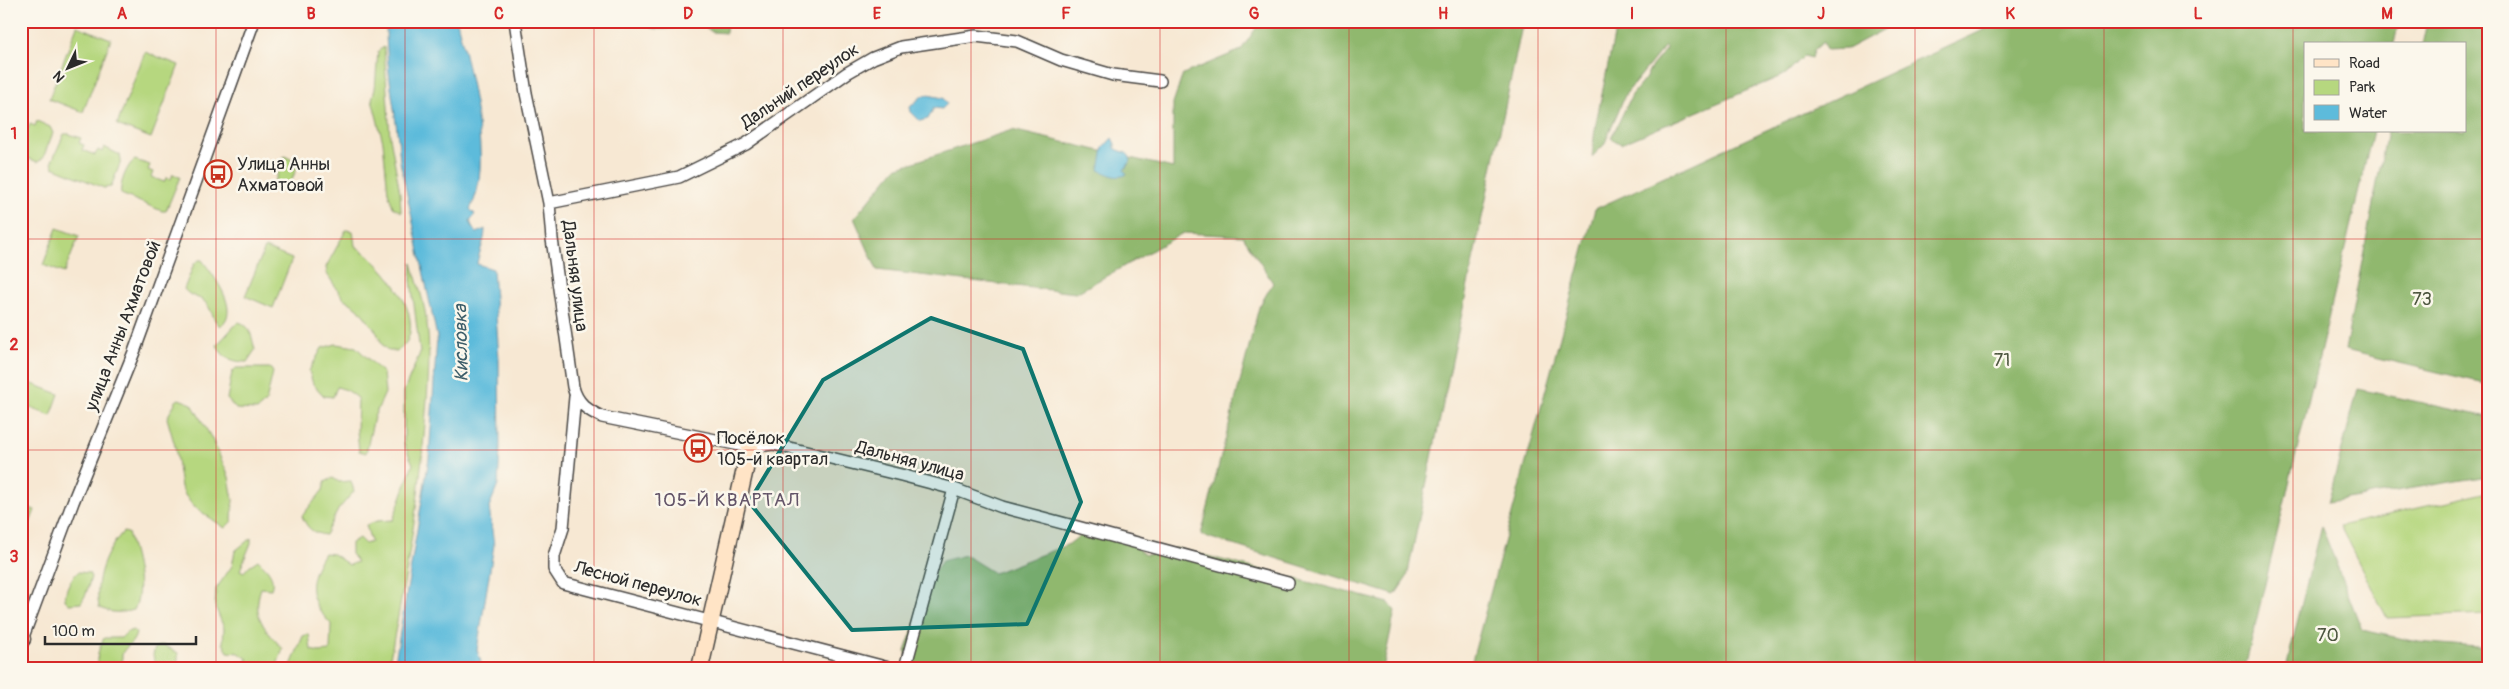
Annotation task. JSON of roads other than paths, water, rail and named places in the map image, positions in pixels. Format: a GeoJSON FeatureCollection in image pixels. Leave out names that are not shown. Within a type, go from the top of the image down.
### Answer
{"type":"FeatureCollection","features":[{"type":"Feature","properties":{"kind":"street","name":"улица Анны Ахматовой"},"geometry":{"type":"LineString","coordinates":[[21,640],[73,502],[134,352],[254,21]]}},
{"type":"Feature","properties":{"kind":"street","name":"Дальняя улица"},"geometry":{"type":"LineString","coordinates":[[516,21],[526,93],[549,203],[552,239],[575,397],[581,405],[602,417],[750,447],[773,444],[954,489],[1002,507],[1288,582]]}},
{"type":"Feature","properties":{"kind":"street","name":"Дальний переулок"},"geometry":{"type":"LineString","coordinates":[[549,203],[679,177],[746,144],[847,73],[873,58],[900,47],[976,36],[1017,41],[1060,60],[1113,75],[1160,81]]}},
{"type":"Feature","properties":{"kind":"street","name":"Лесной переулок"},"geometry":{"type":"LineString","coordinates":[[575,397],[563,528],[554,556],[554,569],[558,578],[563,583],[889,668]]}},
{"type":"Feature","properties":{"kind":"street"},"geometry":{"type":"LineString","coordinates":[[700,668],[750,447]]}},
{"type":"Feature","properties":{"kind":"street"},"geometry":{"type":"LineString","coordinates":[[905,668],[954,489]]}},
{"type":"Feature","properties":{"kind":"water","name":"Кисловка"},"geometry":{"type":"Polygon","coordinates":[[[386,21],[457,21],[477,116],[480,168],[477,191],[470,209],[475,214],[470,221],[477,233],[485,229],[477,264],[493,269],[499,359],[500,449],[498,485],[489,507],[494,545],[477,650],[481,662],[479,668],[394,668],[429,458],[437,337],[400,161],[387,57],[386,21]]]}},
{"type":"Feature","properties":{"kind":"water"},"geometry":{"type":"Polygon","coordinates":[[[928,95],[943,98],[947,104],[942,109],[934,108],[928,119],[920,121],[911,112],[910,107],[922,96],[928,95]]]}},
{"type":"Feature","properties":{"kind":"water"},"geometry":{"type":"Polygon","coordinates":[[[1112,138],[1115,148],[1127,153],[1130,157],[1131,161],[1124,170],[1127,174],[1124,176],[1113,176],[1099,170],[1103,148],[1112,138]]]}},
{"type":"Feature","properties":{"kind":"place","name":"Улица Анны Ахматовой"},"geometry":{"type":"Point","coordinates":[218,174]}},
{"type":"Feature","properties":{"kind":"place","name":"Посёлок 105-й квартал"},"geometry":{"type":"Point","coordinates":[698,448]}},
{"type":"Feature","properties":{"kind":"district","name":"105-Й КВАРТАЛ"},"geometry":{"type":"Point","coordinates":[727,500]}},
{"type":"Feature","properties":{"kind":"park label","name":"73"},"geometry":{"type":"Point","coordinates":[2422,299]}},
{"type":"Feature","properties":{"kind":"park label","name":"71"},"geometry":{"type":"Point","coordinates":[2002,360]}},
{"type":"Feature","properties":{"kind":"park label","name":"70"},"geometry":{"type":"Point","coordinates":[2328,635]}}]}
